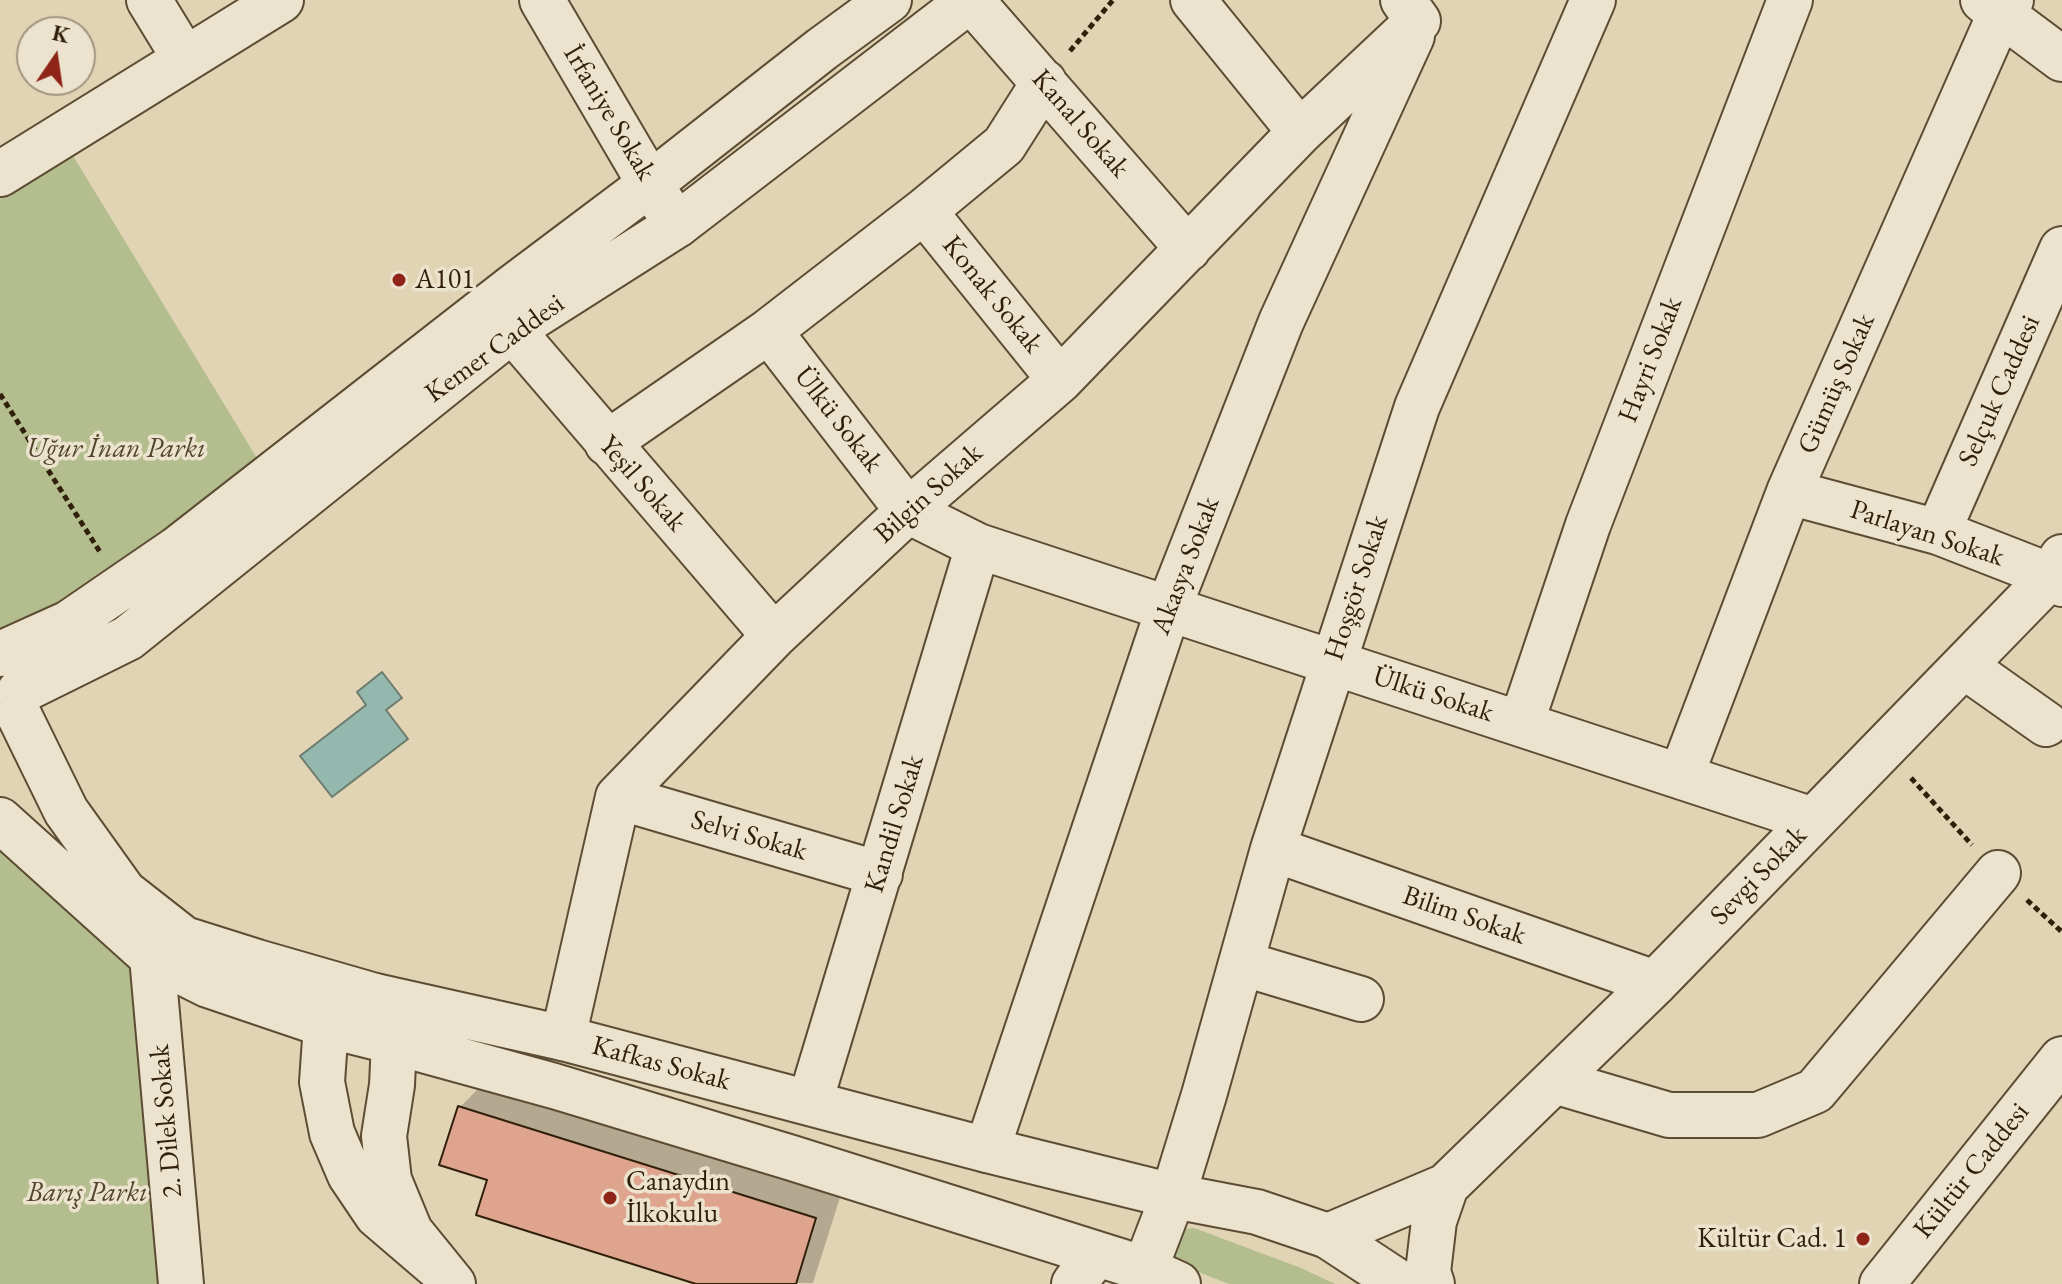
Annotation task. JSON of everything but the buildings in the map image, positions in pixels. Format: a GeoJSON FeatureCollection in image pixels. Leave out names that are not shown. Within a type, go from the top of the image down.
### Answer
{"type":"FeatureCollection","features":[{"type":"Feature","properties":{"kind":"street"},"geometry":{"type":"LineString","coordinates":[[149,0],[185,59]]}},
{"type":"Feature","properties":{"kind":"street"},"geometry":{"type":"LineString","coordinates":[[0,174],[281,0]]}},
{"type":"Feature","properties":{"kind":"street","name":"İrfaniye Sokak"},"geometry":{"type":"LineString","coordinates":[[542,0],[677,225]]}},
{"type":"Feature","properties":{"kind":"street","name":"Kemer Caddesi"},"geometry":{"type":"LineString","coordinates":[[10,679],[69,623],[177,549],[889,0]]}},
{"type":"Feature","properties":{"kind":"street","name":"Kemer Caddesi"},"geometry":{"type":"LineString","coordinates":[[10,679],[128,638],[512,330],[677,225],[971,0]]}},
{"type":"Feature","properties":{"kind":"street","name":"Kanal Sokak"},"geometry":{"type":"LineString","coordinates":[[971,0],[1188,249]]}},
{"type":"Feature","properties":{"kind":"street"},"geometry":{"type":"LineString","coordinates":[[1193,0],[1300,132]]}},
{"type":"Feature","properties":{"kind":"street","name":"Hoşgör Sokak"},"geometry":{"type":"LineString","coordinates":[[1161,1277],[1173,1196],[1273,849],[1417,407],[1593,0]]}},
{"type":"Feature","properties":{"kind":"street","name":"Hayri Sokak"},"geometry":{"type":"LineString","coordinates":[[1521,724],[1588,525],[1790,0]]}},
{"type":"Feature","properties":{"kind":"street"},"geometry":{"type":"LineString","coordinates":[[1998,5],[2062,59]]}},
{"type":"Feature","properties":{"kind":"street","name":"Gümüş Sokak"},"geometry":{"type":"LineString","coordinates":[[1681,776],[1789,492],[1998,5]]}},
{"type":"Feature","properties":{"kind":"street","name":"Bilgin Sokak"},"geometry":{"type":"LineString","coordinates":[[618,797],[774,636],[908,511],[1060,380],[1418,7]]}},
{"type":"Feature","properties":{"kind":"street","name":"Akasya Sokak"},"geometry":{"type":"LineString","coordinates":[[987,1150],[1169,607],[1281,322],[1381,106],[1418,7]]}},
{"type":"Feature","properties":{"kind":"street"},"geometry":{"type":"LineString","coordinates":[[607,443],[769,331],[1004,145],[1044,82]]}},
{"type":"Feature","properties":{"kind":"street","name":"Konak Sokak"},"geometry":{"type":"LineString","coordinates":[[924,211],[1060,380]]}},
{"type":"Feature","properties":{"kind":"street","name":"Selçuk Caddesi"},"geometry":{"type":"LineString","coordinates":[[1938,532],[2062,249]]}},
{"type":"Feature","properties":{"kind":"street","name":"Yeşil Sokak"},"geometry":{"type":"LineString","coordinates":[[512,330],[774,636]]}},
{"type":"Feature","properties":{"kind":"street","name":"Ülkü Sokak"},"geometry":{"type":"LineString","coordinates":[[769,331],[908,511],[978,546],[1813,820]]}},
{"type":"Feature","properties":{"kind":"street","name":"Parlayan Sokak"},"geometry":{"type":"LineString","coordinates":[[1789,492],[1938,532],[2058,572]]}},
{"type":"Feature","properties":{"kind":"street","name":"Kandil Sokak"},"geometry":{"type":"LineString","coordinates":[[810,1102],[978,546]]}},
{"type":"Feature","properties":{"kind":"street","name":"Sevgi Sokak"},"geometry":{"type":"LineString","coordinates":[[1446,1186],[1655,983],[2058,572]]}},
{"type":"Feature","properties":{"kind":"street"},"geometry":{"type":"LineString","coordinates":[[1964,666],[2046,724]]}},
{"type":"Feature","properties":{"kind":"street"},"geometry":{"type":"LineString","coordinates":[[0,754],[14,732],[10,679]]}},
{"type":"Feature","properties":{"kind":"street","name":"Kafkas Sokak"},"geometry":{"type":"LineString","coordinates":[[10,679],[66,811],[124,892],[184,939],[375,996],[563,1038],[1173,1196],[1257,1212],[1328,1236],[1401,1284]]}},
{"type":"Feature","properties":{"kind":"street"},"geometry":{"type":"LineString","coordinates":[[563,1038],[618,797]]}},
{"type":"Feature","properties":{"kind":"street","name":"Selvi Sokak"},"geometry":{"type":"LineString","coordinates":[[618,797],[880,874]]}},
{"type":"Feature","properties":{"kind":"street","name":"Kafkas Sokak"},"geometry":{"type":"LineString","coordinates":[[0,820],[152,957],[208,985],[326,1025],[554,1086],[777,1153],[1085,1269],[1161,1277]]}},
{"type":"Feature","properties":{"kind":"street","name":"Bilim Sokak"},"geometry":{"type":"LineString","coordinates":[[1273,849],[1655,983]]}},
{"type":"Feature","properties":{"kind":"street"},"geometry":{"type":"LineString","coordinates":[[1554,1081],[1669,1115],[1758,1115],[1815,1091],[1998,873]]}},
{"type":"Feature","properties":{"kind":"street","name":"2. Dilek Sokak"},"geometry":{"type":"LineString","coordinates":[[152,957],[181,1284]]}},
{"type":"Feature","properties":{"kind":"street"},"geometry":{"type":"LineString","coordinates":[[1241,963],[1361,999]]}},
{"type":"Feature","properties":{"kind":"street"},"geometry":{"type":"LineString","coordinates":[[375,996],[390,1020],[394,1042],[392,1085],[384,1136],[389,1180],[410,1231],[447,1276],[377,1215],[350,1175],[332,1133],[322,1082],[326,1025],[340,1006],[375,996]]}},
{"type":"Feature","properties":{"kind":"street","name":"Kültür Caddesi"},"geometry":{"type":"LineString","coordinates":[[1882,1283],[2062,1059]]}},
{"type":"Feature","properties":{"kind":"street"},"geometry":{"type":"LineString","coordinates":[[1328,1236],[1446,1186]]}},
{"type":"Feature","properties":{"kind":"street"},"geometry":{"type":"LineString","coordinates":[[1432,1284],[1428,1272],[1434,1221],[1446,1186]]}},
{"type":"Feature","properties":{"kind":"path"},"geometry":{"type":"LineString","coordinates":[[1044,82],[1113,0]]}},
{"type":"Feature","properties":{"kind":"path"},"geometry":{"type":"LineString","coordinates":[[0,394],[122,586]]}},
{"type":"Feature","properties":{"kind":"green space","name":"Uğur İnan Parkı"},"geometry":{"type":"Polygon","coordinates":[[[61,136],[269,478],[0,654],[0,174],[61,136]]]}},
{"type":"Feature","properties":{"kind":"green space","name":"Barış Parkı"},"geometry":{"type":"Polygon","coordinates":[[[0,820],[152,957],[181,1284],[0,1284],[0,820]]]}},
{"type":"Feature","properties":{"kind":"green space"},"geometry":{"type":"Polygon","coordinates":[[[1194,1228],[1335,1284],[1229,1284],[1173,1262],[1171,1248],[1182,1229],[1194,1228]]]}},
{"type":"Feature","properties":{"kind":"water"},"geometry":{"type":"Polygon","coordinates":[[[382,672],[402,698],[386,710],[408,739],[332,797],[300,756],[366,705],[357,692],[382,672]]]}},
{"type":"Feature","properties":{"kind":"place","name":"A101"},"geometry":{"type":"Point","coordinates":[399,280]}},
{"type":"Feature","properties":{"kind":"place","name":"Canaydın İlkokulu"},"geometry":{"type":"Point","coordinates":[610,1198]}},
{"type":"Feature","properties":{"kind":"place","name":"Kültür Cad. 1"},"geometry":{"type":"Point","coordinates":[1863,1239]}}]}
